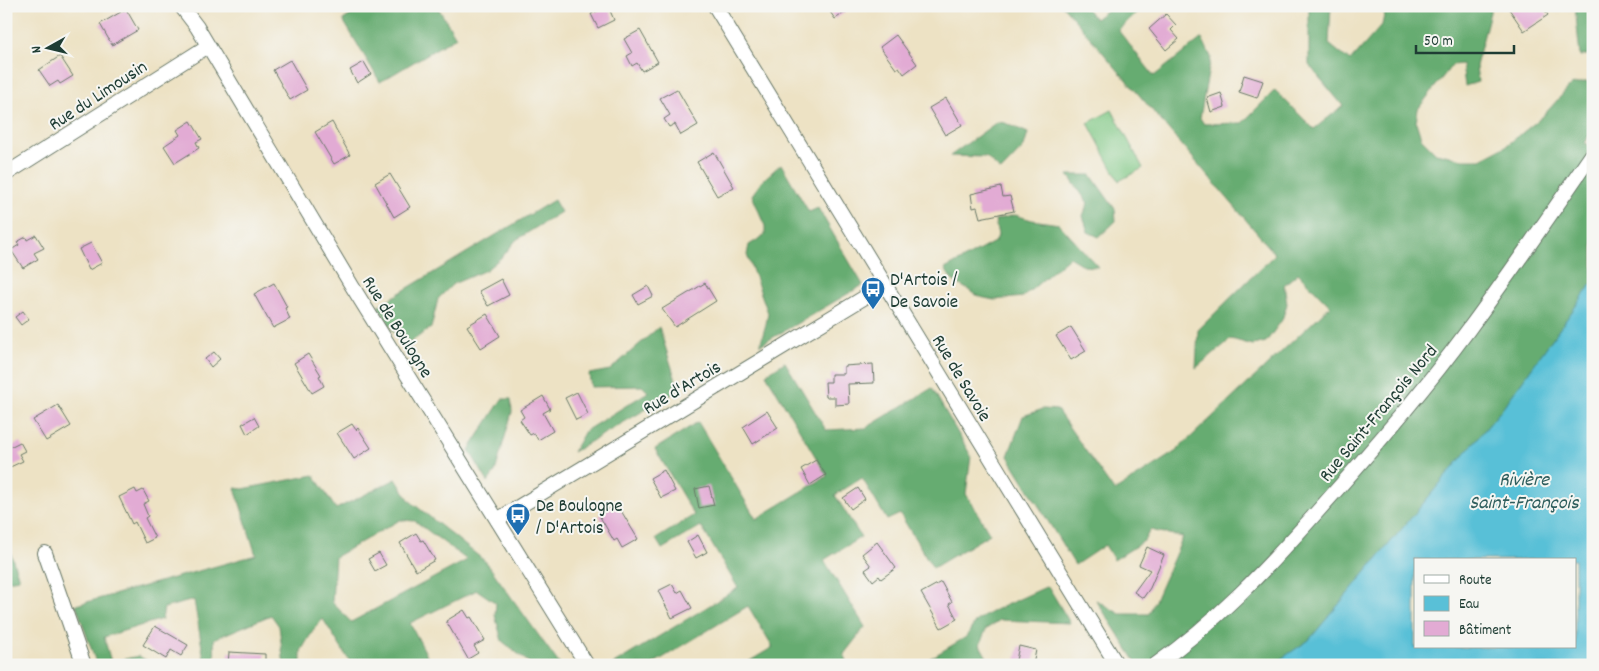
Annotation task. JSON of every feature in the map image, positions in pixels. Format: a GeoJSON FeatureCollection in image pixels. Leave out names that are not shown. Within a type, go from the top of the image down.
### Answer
{"type":"FeatureCollection","features":[{"type":"Feature","properties":{"kind":"street","name":"Rue de Boulogne"},"geometry":{"type":"LineString","coordinates":[[181,6],[197,27],[352,286],[587,665]]}},
{"type":"Feature","properties":{"kind":"street","name":"Rue de Savoie"},"geometry":{"type":"LineString","coordinates":[[715,6],[1116,665]]}},
{"type":"Feature","properties":{"kind":"street","name":"Rue du Limousin"},"geometry":{"type":"LineString","coordinates":[[6,174],[208,46]]}},
{"type":"Feature","properties":{"kind":"street","name":"Rue Saint-François Nord"},"geometry":{"type":"LineString","coordinates":[[1155,665],[1208,624],[1255,580],[1354,472],[1420,393],[1469,330],[1593,153]]}},
{"type":"Feature","properties":{"kind":"street","name":"Rue d'Artois"},"geometry":{"type":"LineString","coordinates":[[497,520],[885,284]]}},
{"type":"Feature","properties":{"kind":"street"},"geometry":{"type":"LineString","coordinates":[[45,553],[84,665]]}},
{"type":"Feature","properties":{"kind":"green space"},"geometry":{"type":"Polygon","coordinates":[[[365,6],[437,6],[456,37],[380,82],[343,20],[365,6]]]}},
{"type":"Feature","properties":{"kind":"green space"},"geometry":{"type":"Polygon","coordinates":[[[1063,6],[1084,6],[1095,19],[1112,6],[1144,6],[1118,30],[1154,76],[1202,38],[1211,57],[1200,118],[1204,124],[1242,123],[1275,90],[1314,129],[1343,106],[1309,65],[1309,6],[1331,6],[1329,44],[1350,61],[1382,25],[1386,6],[1493,6],[1476,66],[1478,82],[1465,86],[1462,64],[1452,65],[1418,109],[1416,122],[1421,138],[1436,153],[1462,159],[1481,159],[1506,146],[1542,117],[1571,85],[1593,80],[1593,130],[1585,143],[1593,149],[1593,282],[1503,408],[1309,640],[1272,665],[1138,665],[1096,600],[1120,614],[1149,614],[1183,537],[1150,530],[1144,541],[1114,560],[1105,545],[1075,565],[1008,456],[1023,416],[1043,409],[1057,410],[1114,491],[1175,452],[1330,306],[1298,273],[1284,285],[1287,304],[1282,320],[1266,342],[1253,345],[1231,339],[1196,368],[1198,330],[1275,254],[1063,6]]]}},
{"type":"Feature","properties":{"kind":"green space"},"geometry":{"type":"Polygon","coordinates":[[[1575,6],[1593,6],[1593,54],[1580,56],[1575,6]]]}},
{"type":"Feature","properties":{"kind":"green space"},"geometry":{"type":"Polygon","coordinates":[[[1112,110],[1143,168],[1119,181],[1088,123],[1112,110]]]}},
{"type":"Feature","properties":{"kind":"green space"},"geometry":{"type":"Polygon","coordinates":[[[997,122],[1005,123],[1028,133],[1024,147],[1001,171],[986,157],[950,156],[997,122]]]}},
{"type":"Feature","properties":{"kind":"green space"},"geometry":{"type":"Polygon","coordinates":[[[781,164],[809,212],[818,208],[863,285],[760,345],[768,313],[747,255],[749,245],[765,235],[765,226],[752,195],[762,181],[781,164]]]}},
{"type":"Feature","properties":{"kind":"green space"},"geometry":{"type":"Polygon","coordinates":[[[1068,175],[1091,175],[1115,209],[1116,221],[1099,237],[1088,232],[1083,216],[1088,203],[1068,175]]]}},
{"type":"Feature","properties":{"kind":"green space"},"geometry":{"type":"Polygon","coordinates":[[[554,200],[561,212],[516,240],[503,256],[486,270],[453,284],[438,299],[431,328],[403,347],[378,306],[554,200]]]}},
{"type":"Feature","properties":{"kind":"green space"},"geometry":{"type":"Polygon","coordinates":[[[1015,215],[1059,224],[1098,267],[1084,266],[1069,257],[1023,297],[994,300],[980,297],[952,280],[945,269],[996,241],[998,235],[995,220],[1015,215]]]}},
{"type":"Feature","properties":{"kind":"green space"},"geometry":{"type":"Polygon","coordinates":[[[659,327],[679,390],[573,452],[585,431],[648,392],[642,386],[591,387],[589,374],[610,370],[659,327]]]}},
{"type":"Feature","properties":{"kind":"green space"},"geometry":{"type":"Polygon","coordinates":[[[785,362],[826,430],[866,428],[932,388],[971,456],[966,494],[990,534],[933,568],[900,514],[887,520],[862,478],[835,495],[861,537],[824,560],[865,627],[844,654],[849,665],[743,665],[773,647],[748,606],[651,665],[612,665],[738,588],[701,526],[662,549],[656,539],[694,515],[655,449],[698,422],[756,519],[827,476],[766,374],[785,362]]]}},
{"type":"Feature","properties":{"kind":"green space"},"geometry":{"type":"Polygon","coordinates":[[[502,399],[511,399],[512,412],[495,472],[488,482],[469,450],[502,399]]]}},
{"type":"Feature","properties":{"kind":"green space"},"geometry":{"type":"Polygon","coordinates":[[[314,475],[336,509],[396,479],[410,501],[486,562],[560,665],[532,665],[502,641],[495,615],[496,603],[477,590],[410,623],[432,665],[352,665],[323,619],[314,629],[301,651],[301,665],[284,665],[279,626],[271,615],[214,639],[215,665],[205,665],[194,600],[164,608],[162,619],[104,637],[111,662],[139,656],[147,661],[149,665],[97,665],[76,605],[256,555],[235,488],[243,489],[314,475]],[[400,520],[335,557],[332,602],[351,622],[467,560],[415,521],[400,520]]]}},
{"type":"Feature","properties":{"kind":"green space"},"geometry":{"type":"Polygon","coordinates":[[[6,539],[19,579],[6,581],[6,539]]]}},
{"type":"Feature","properties":{"kind":"green space"},"geometry":{"type":"Polygon","coordinates":[[[1048,586],[1070,623],[1000,620],[986,629],[980,645],[991,665],[919,665],[966,637],[976,621],[995,610],[1048,586]]]}},
{"type":"Feature","properties":{"kind":"water","name":"Rivière Saint-François"},"geometry":{"type":"Polygon","coordinates":[[[1593,282],[1593,665],[1272,665],[1309,640],[1503,408],[1593,282]]]}},
{"type":"Feature","properties":{"kind":"building"},"geometry":{"type":"Polygon","coordinates":[[[608,6],[614,20],[598,28],[591,14],[608,6]]]}},
{"type":"Feature","properties":{"kind":"building"},"geometry":{"type":"Polygon","coordinates":[[[826,6],[855,6],[835,19],[826,6]]]}},
{"type":"Feature","properties":{"kind":"building"},"geometry":{"type":"Polygon","coordinates":[[[1507,6],[1542,6],[1548,15],[1524,31],[1507,6]]]}},
{"type":"Feature","properties":{"kind":"building"},"geometry":{"type":"Polygon","coordinates":[[[126,9],[138,30],[112,45],[100,24],[126,9]]]}},
{"type":"Feature","properties":{"kind":"building"},"geometry":{"type":"Polygon","coordinates":[[[1166,14],[1176,25],[1171,30],[1179,39],[1166,50],[1149,29],[1166,14]]]}},
{"type":"Feature","properties":{"kind":"building"},"geometry":{"type":"Polygon","coordinates":[[[640,30],[658,62],[642,71],[637,63],[632,66],[627,56],[632,53],[624,39],[640,30]]]}},
{"type":"Feature","properties":{"kind":"building"},"geometry":{"type":"Polygon","coordinates":[[[896,35],[917,64],[904,74],[899,67],[896,69],[880,47],[896,35]]]}},
{"type":"Feature","properties":{"kind":"building"},"geometry":{"type":"Polygon","coordinates":[[[60,56],[73,76],[60,84],[58,81],[50,86],[39,70],[60,56]]]}},
{"type":"Feature","properties":{"kind":"building"},"geometry":{"type":"Polygon","coordinates":[[[290,60],[307,90],[290,100],[273,70],[290,60]]]}},
{"type":"Feature","properties":{"kind":"building"},"geometry":{"type":"Polygon","coordinates":[[[364,62],[371,74],[357,83],[350,70],[364,62]]]}},
{"type":"Feature","properties":{"kind":"building"},"geometry":{"type":"Polygon","coordinates":[[[1244,75],[1263,81],[1257,98],[1239,92],[1244,75]]]}},
{"type":"Feature","properties":{"kind":"building"},"geometry":{"type":"Polygon","coordinates":[[[677,89],[698,125],[681,135],[675,124],[669,127],[664,119],[670,115],[660,98],[677,89]]]}},
{"type":"Feature","properties":{"kind":"building"},"geometry":{"type":"Polygon","coordinates":[[[1221,93],[1225,107],[1211,112],[1207,98],[1221,93]]]}},
{"type":"Feature","properties":{"kind":"building"},"geometry":{"type":"Polygon","coordinates":[[[946,98],[962,125],[945,135],[929,108],[946,98]]]}},
{"type":"Feature","properties":{"kind":"building"},"geometry":{"type":"Polygon","coordinates":[[[191,121],[202,139],[196,142],[199,148],[175,163],[164,146],[180,135],[177,130],[191,121]]]}},
{"type":"Feature","properties":{"kind":"building"},"geometry":{"type":"Polygon","coordinates":[[[332,122],[350,155],[334,164],[315,132],[332,122]]]}},
{"type":"Feature","properties":{"kind":"building"},"geometry":{"type":"Polygon","coordinates":[[[714,152],[734,187],[717,196],[697,162],[714,152]]]}},
{"type":"Feature","properties":{"kind":"building"},"geometry":{"type":"Polygon","coordinates":[[[390,174],[410,207],[394,217],[375,183],[390,174]]]}},
{"type":"Feature","properties":{"kind":"building"},"geometry":{"type":"Polygon","coordinates":[[[1001,187],[1003,197],[1010,196],[1014,211],[980,218],[977,207],[973,208],[971,194],[1001,187]]]}},
{"type":"Feature","properties":{"kind":"building"},"geometry":{"type":"Polygon","coordinates":[[[36,235],[44,248],[34,253],[38,259],[23,268],[11,250],[19,245],[17,242],[26,237],[27,240],[36,235]]]}},
{"type":"Feature","properties":{"kind":"building"},"geometry":{"type":"Polygon","coordinates":[[[91,243],[102,263],[89,270],[79,249],[91,243]]]}},
{"type":"Feature","properties":{"kind":"building"},"geometry":{"type":"Polygon","coordinates":[[[501,279],[509,295],[488,306],[479,291],[501,279]]]}},
{"type":"Feature","properties":{"kind":"building"},"geometry":{"type":"Polygon","coordinates":[[[274,283],[287,307],[285,308],[290,319],[273,328],[254,294],[274,283]]]}},
{"type":"Feature","properties":{"kind":"building"},"geometry":{"type":"Polygon","coordinates":[[[705,283],[716,301],[675,327],[662,309],[705,283]]]}},
{"type":"Feature","properties":{"kind":"building"},"geometry":{"type":"Polygon","coordinates":[[[648,286],[653,296],[638,304],[633,295],[648,286]]]}},
{"type":"Feature","properties":{"kind":"building"},"geometry":{"type":"Polygon","coordinates":[[[23,311],[29,319],[21,325],[15,317],[23,311]]]}},
{"type":"Feature","properties":{"kind":"building"},"geometry":{"type":"Polygon","coordinates":[[[487,314],[500,336],[481,348],[467,326],[487,314]]]}},
{"type":"Feature","properties":{"kind":"building"},"geometry":{"type":"Polygon","coordinates":[[[1071,327],[1086,351],[1071,360],[1056,336],[1071,327]]]}},
{"type":"Feature","properties":{"kind":"building"},"geometry":{"type":"Polygon","coordinates":[[[214,352],[220,359],[211,367],[205,359],[214,352]]]}},
{"type":"Feature","properties":{"kind":"building"},"geometry":{"type":"Polygon","coordinates":[[[308,354],[321,375],[319,376],[324,386],[312,393],[294,363],[308,354]]]}},
{"type":"Feature","properties":{"kind":"building"},"geometry":{"type":"Polygon","coordinates":[[[873,364],[874,383],[848,384],[849,404],[835,405],[835,397],[826,397],[825,382],[831,382],[831,374],[844,374],[844,366],[873,364]]]}},
{"type":"Feature","properties":{"kind":"building"},"geometry":{"type":"Polygon","coordinates":[[[577,392],[588,414],[576,420],[565,398],[577,392]]]}},
{"type":"Feature","properties":{"kind":"building"},"geometry":{"type":"Polygon","coordinates":[[[543,396],[550,409],[543,413],[553,431],[538,440],[534,433],[530,435],[520,420],[524,417],[520,410],[543,396]]]}},
{"type":"Feature","properties":{"kind":"building"},"geometry":{"type":"Polygon","coordinates":[[[58,405],[71,426],[46,441],[33,420],[58,405]]]}},
{"type":"Feature","properties":{"kind":"building"},"geometry":{"type":"Polygon","coordinates":[[[767,411],[778,428],[753,444],[743,427],[767,411]]]}},
{"type":"Feature","properties":{"kind":"building"},"geometry":{"type":"Polygon","coordinates":[[[254,417],[259,426],[247,434],[242,424],[254,417]]]}},
{"type":"Feature","properties":{"kind":"building"},"geometry":{"type":"Polygon","coordinates":[[[352,424],[356,430],[358,428],[371,448],[354,459],[337,433],[352,424]]]}},
{"type":"Feature","properties":{"kind":"building"},"geometry":{"type":"Polygon","coordinates":[[[20,442],[25,451],[19,454],[23,461],[6,469],[6,449],[20,442]]]}},
{"type":"Feature","properties":{"kind":"building"},"geometry":{"type":"Polygon","coordinates":[[[816,460],[826,475],[810,485],[801,469],[816,460]]]}},
{"type":"Feature","properties":{"kind":"building"},"geometry":{"type":"Polygon","coordinates":[[[664,470],[675,491],[661,498],[650,478],[664,470]]]}},
{"type":"Feature","properties":{"kind":"building"},"geometry":{"type":"Polygon","coordinates":[[[709,486],[714,505],[699,508],[695,489],[709,486]]]}},
{"type":"Feature","properties":{"kind":"building"},"geometry":{"type":"Polygon","coordinates":[[[858,488],[865,499],[851,509],[843,498],[858,488]]]}},
{"type":"Feature","properties":{"kind":"building"},"geometry":{"type":"Polygon","coordinates":[[[135,489],[137,493],[143,490],[149,501],[143,504],[148,516],[145,518],[155,538],[145,543],[135,522],[132,524],[119,497],[135,489]]]}},
{"type":"Feature","properties":{"kind":"building"},"geometry":{"type":"Polygon","coordinates":[[[617,504],[638,539],[622,548],[617,539],[614,541],[599,515],[617,504]]]}},
{"type":"Feature","properties":{"kind":"building"},"geometry":{"type":"Polygon","coordinates":[[[416,533],[421,541],[423,540],[435,560],[416,571],[400,543],[416,533]]]}},
{"type":"Feature","properties":{"kind":"building"},"geometry":{"type":"Polygon","coordinates":[[[698,535],[707,552],[696,558],[687,542],[698,535]]]}},
{"type":"Feature","properties":{"kind":"building"},"geometry":{"type":"Polygon","coordinates":[[[877,542],[896,568],[881,579],[879,576],[873,581],[865,570],[871,566],[862,554],[877,542]]]}},
{"type":"Feature","properties":{"kind":"building"},"geometry":{"type":"Polygon","coordinates":[[[1147,547],[1164,555],[1150,588],[1143,598],[1134,592],[1150,570],[1139,565],[1147,547]]]}},
{"type":"Feature","properties":{"kind":"building"},"geometry":{"type":"Polygon","coordinates":[[[379,553],[386,565],[375,571],[368,559],[379,553]]]}},
{"type":"Feature","properties":{"kind":"building"},"geometry":{"type":"Polygon","coordinates":[[[941,582],[952,602],[949,604],[957,619],[941,628],[921,593],[941,582]]]}},
{"type":"Feature","properties":{"kind":"building"},"geometry":{"type":"Polygon","coordinates":[[[672,584],[677,593],[682,590],[692,608],[672,618],[658,591],[672,584]]]}},
{"type":"Feature","properties":{"kind":"building"},"geometry":{"type":"Polygon","coordinates":[[[464,610],[469,618],[471,617],[485,640],[474,646],[478,653],[468,659],[446,621],[464,610]]]}},
{"type":"Feature","properties":{"kind":"building"},"geometry":{"type":"Polygon","coordinates":[[[155,626],[188,645],[181,656],[171,650],[166,659],[143,645],[155,626]]]}},
{"type":"Feature","properties":{"kind":"building"},"geometry":{"type":"Polygon","coordinates":[[[1019,646],[1036,650],[1033,665],[1015,665],[1019,646]]]}},
{"type":"Feature","properties":{"kind":"building"},"geometry":{"type":"Polygon","coordinates":[[[229,652],[265,654],[265,665],[228,665],[229,652]]]}},
{"type":"Feature","properties":{"kind":"place","name":"D'Artois / De Savoie"},"geometry":{"type":"Point","coordinates":[873,310]}},
{"type":"Feature","properties":{"kind":"place","name":"De Boulogne / D'Artois"},"geometry":{"type":"Point","coordinates":[518,536]}}]}
